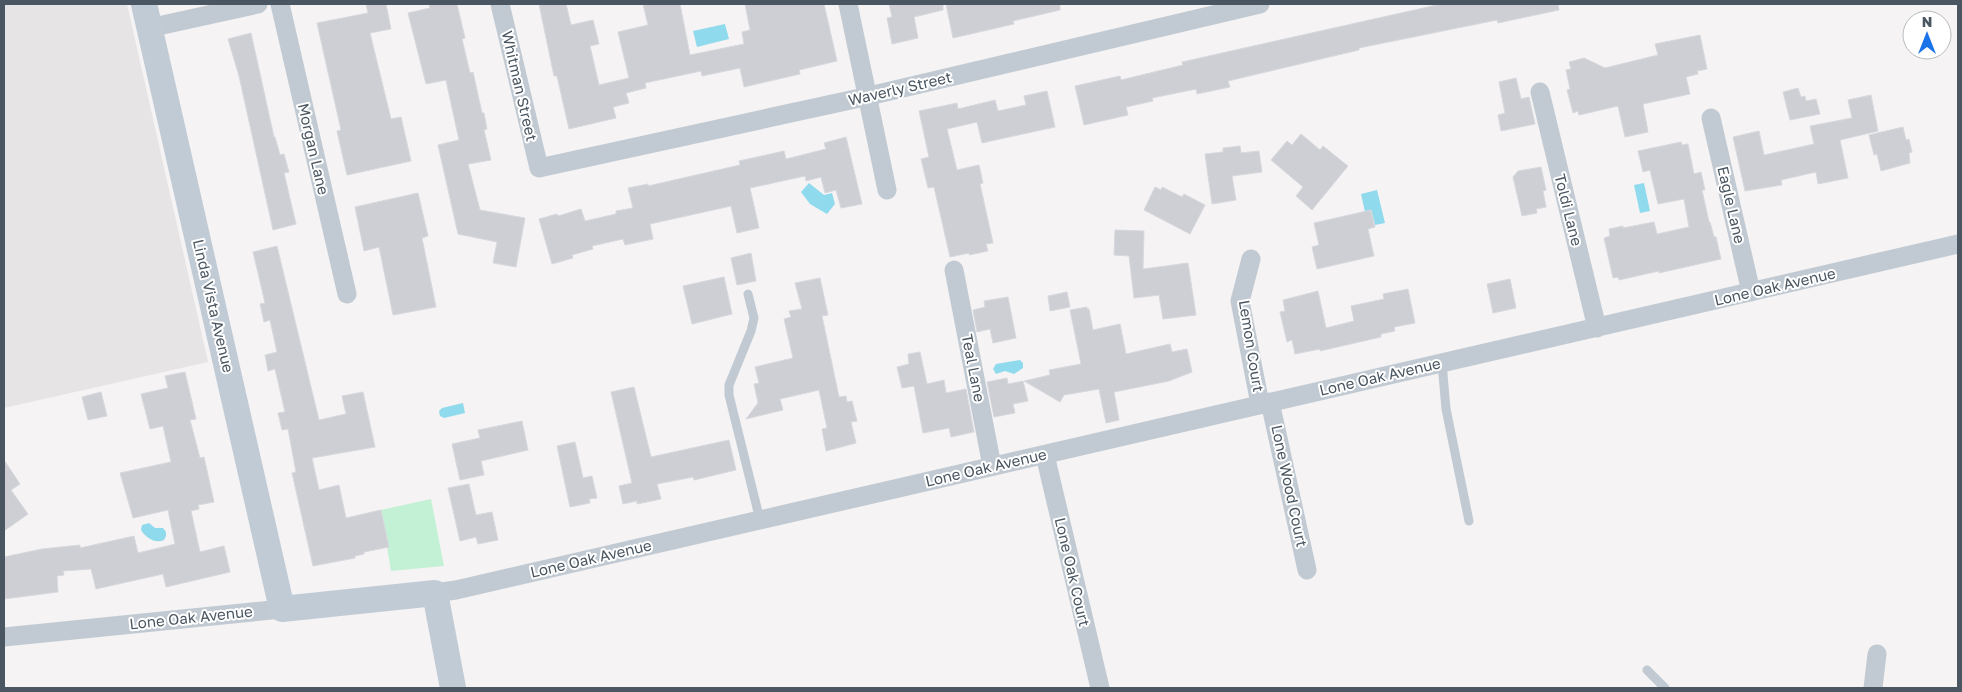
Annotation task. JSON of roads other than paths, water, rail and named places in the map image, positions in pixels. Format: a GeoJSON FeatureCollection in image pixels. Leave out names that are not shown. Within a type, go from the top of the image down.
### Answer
{"type":"FeatureCollection","features":[{"type":"Feature","properties":{"kind":"street"},"geometry":{"type":"LineString","coordinates":[[146,16],[258,4]]}},
{"type":"Feature","properties":{"kind":"street","name":"Morgan Lane"},"geometry":{"type":"LineString","coordinates":[[280,4],[347,294]]}},
{"type":"Feature","properties":{"kind":"street","name":"Whitman Street"},"geometry":{"type":"LineString","coordinates":[[500,4],[538,168]]}},
{"type":"Feature","properties":{"kind":"street"},"geometry":{"type":"LineString","coordinates":[[848,4],[869,96],[887,190]]}},
{"type":"Feature","properties":{"kind":"street","name":"Waverly Street"},"geometry":{"type":"LineString","coordinates":[[538,168],[869,96],[1260,4]]}},
{"type":"Feature","properties":{"kind":"street","name":"Linda Vista Avenue"},"geometry":{"type":"LineString","coordinates":[[146,16],[282,609]]}},
{"type":"Feature","properties":{"kind":"street","name":"Toldi Lane"},"geometry":{"type":"LineString","coordinates":[[1540,92],[1596,328]]}},
{"type":"Feature","properties":{"kind":"street","name":"Eagle Lane"},"geometry":{"type":"LineString","coordinates":[[1711,118],[1751,292]]}},
{"type":"Feature","properties":{"kind":"street","name":"Lone Oak Avenue"},"geometry":{"type":"LineString","coordinates":[[4,637],[456,590],[1958,244]]}},
{"type":"Feature","properties":{"kind":"street","name":"Lemon Court"},"geometry":{"type":"LineString","coordinates":[[1252,259],[1240,301],[1265,403]]}},
{"type":"Feature","properties":{"kind":"street","name":"Teal Lane"},"geometry":{"type":"LineString","coordinates":[[954,270],[992,466]]}},
{"type":"Feature","properties":{"kind":"street","name":"Lone Wood Court"},"geometry":{"type":"LineString","coordinates":[[1265,403],[1307,570]]}},
{"type":"Feature","properties":{"kind":"street","name":"Lone Oak Court"},"geometry":{"type":"LineString","coordinates":[[1045,455],[1100,688]]}},
{"type":"Feature","properties":{"kind":"street"},"geometry":{"type":"LineString","coordinates":[[435,593],[453,688]]}},
{"type":"Feature","properties":{"kind":"street"},"geometry":{"type":"LineString","coordinates":[[1873,688],[1877,654]]}},
{"type":"Feature","properties":{"kind":"lane"},"geometry":{"type":"LineString","coordinates":[[748,294],[754,318],[751,330],[728,385],[760,520]]}},
{"type":"Feature","properties":{"kind":"lane"},"geometry":{"type":"LineString","coordinates":[[1442,363],[1446,409],[1469,521]]}},
{"type":"Feature","properties":{"kind":"lane"},"geometry":{"type":"LineString","coordinates":[[1647,670],[1664,688]]}},
{"type":"Feature","properties":{"kind":"water"},"geometry":{"type":"Polygon","coordinates":[[[725,24],[729,39],[697,47],[693,31],[725,24]]]}},
{"type":"Feature","properties":{"kind":"water"},"geometry":{"type":"Polygon","coordinates":[[[809,183],[824,195],[832,193],[835,204],[827,214],[810,204],[801,192],[809,183]]]}},
{"type":"Feature","properties":{"kind":"water"},"geometry":{"type":"Polygon","coordinates":[[[1644,183],[1650,211],[1640,213],[1634,185],[1644,183]]]}},
{"type":"Feature","properties":{"kind":"water"},"geometry":{"type":"Polygon","coordinates":[[[1377,190],[1385,223],[1375,225],[1371,210],[1365,212],[1361,194],[1377,190]]]}},
{"type":"Feature","properties":{"kind":"water"},"geometry":{"type":"Polygon","coordinates":[[[1020,360],[1023,363],[1023,368],[1014,374],[1005,371],[996,374],[993,369],[996,364],[1020,360]]]}},
{"type":"Feature","properties":{"kind":"water"},"geometry":{"type":"Polygon","coordinates":[[[463,403],[465,413],[444,418],[440,416],[439,411],[442,408],[463,403]]]}},
{"type":"Feature","properties":{"kind":"water"},"geometry":{"type":"Polygon","coordinates":[[[149,523],[155,528],[163,528],[166,532],[164,540],[154,541],[143,533],[141,530],[142,525],[149,523]]]}}]}
